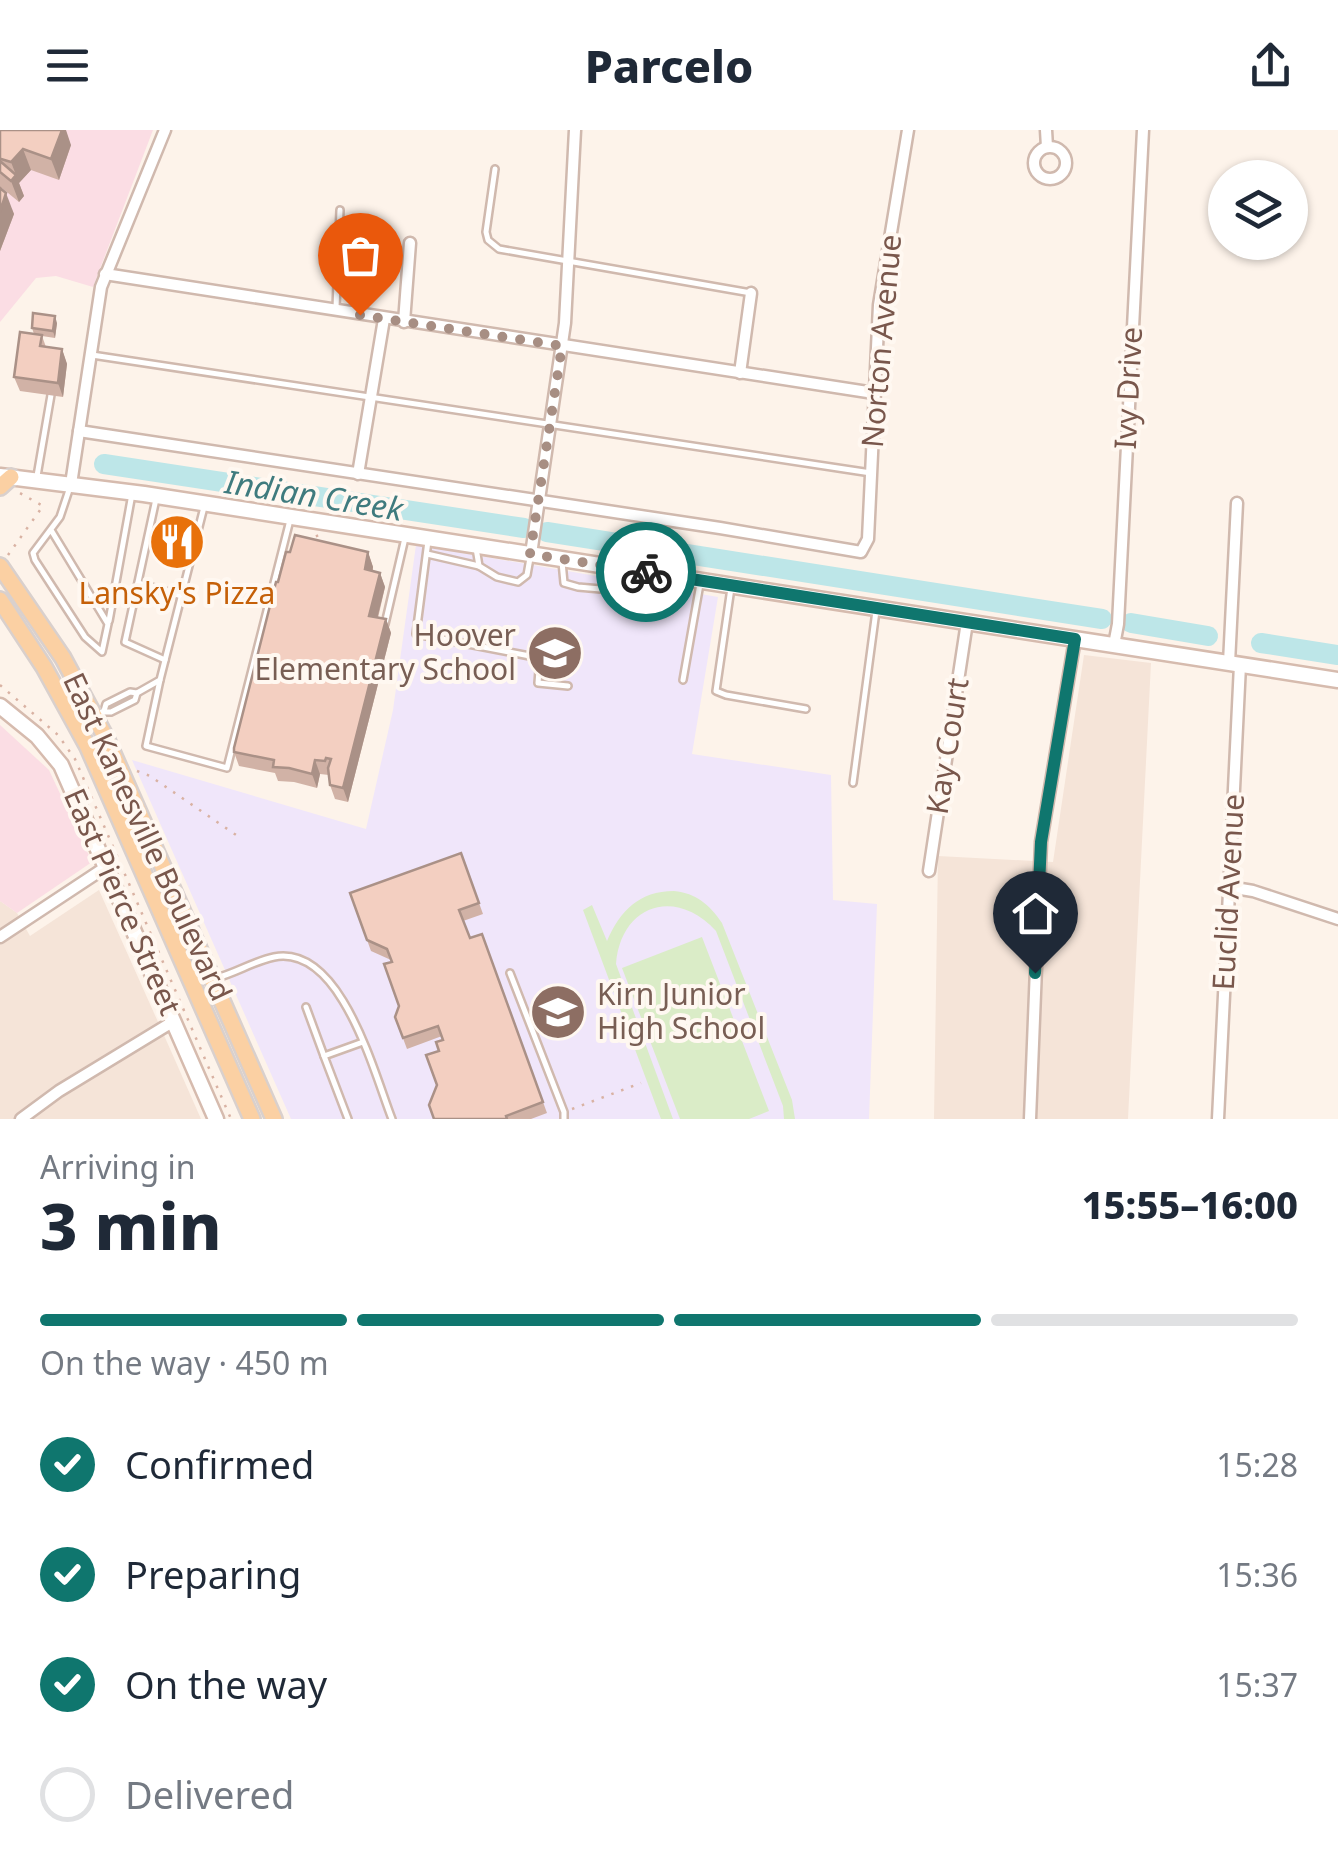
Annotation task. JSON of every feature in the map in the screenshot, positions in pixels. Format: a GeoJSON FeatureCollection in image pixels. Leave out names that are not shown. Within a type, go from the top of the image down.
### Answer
{"type":"FeatureCollection","features":[{"type":"Feature","properties":{"kind":"main road"},"geometry":{"type":"LineString","coordinates":[[7,483],[36,480],[132,492],[406,535],[428,546],[475,546],[530,554],[1338,680]]}},
{"type":"Feature","properties":{"kind":"main road","name":"East Kanesville Boulevard"},"geometry":{"type":"LineString","coordinates":[[0,566],[99,714],[274,1119]]}},
{"type":"Feature","properties":{"kind":"main road","name":"East Kanesville Boulevard"},"geometry":{"type":"LineString","coordinates":[[0,600],[88,747],[252,1119]]}},
{"type":"Feature","properties":{"kind":"main road","name":"East Pierce Street"},"geometry":{"type":"LineString","coordinates":[[0,706],[37,736],[62,765],[216,1119]]}},
{"type":"Feature","properties":{"kind":"street"},"geometry":{"type":"LineString","coordinates":[[71,484],[98,299],[165,130]]}},
{"type":"Feature","properties":{"kind":"street"},"geometry":{"type":"LineString","coordinates":[[530,554],[562,346],[575,130]]}},
{"type":"Feature","properties":{"kind":"street","name":"Norton Avenue"},"geometry":{"type":"LineString","coordinates":[[538,500],[861,552],[868,539],[879,305],[908,130]]}},
{"type":"Feature","properties":{"kind":"street"},"geometry":{"type":"LineString","coordinates":[[1046,130],[1046,147]]}},
{"type":"Feature","properties":{"kind":"street","name":"Ivy Drive"},"geometry":{"type":"LineString","coordinates":[[1114,645],[1143,130]]}},
{"type":"Feature","properties":{"kind":"street"},"geometry":{"type":"LineString","coordinates":[[404,322],[410,242]]}},
{"type":"Feature","properties":{"kind":"street"},"geometry":{"type":"LineString","coordinates":[[105,274],[874,393]]}},
{"type":"Feature","properties":{"kind":"street"},"geometry":{"type":"LineString","coordinates":[[740,373],[750,293]]}},
{"type":"Feature","properties":{"kind":"street"},"geometry":{"type":"LineString","coordinates":[[358,474],[384,318]]}},
{"type":"Feature","properties":{"kind":"street"},"geometry":{"type":"LineString","coordinates":[[79,431],[538,500]]}},
{"type":"Feature","properties":{"kind":"street","name":"Euclid Avenue"},"geometry":{"type":"LineString","coordinates":[[1218,1119],[1229,888],[1237,502]]}},
{"type":"Feature","properties":{"kind":"street","name":"Kay Court"},"geometry":{"type":"LineString","coordinates":[[929,870],[967,622]]}},
{"type":"Feature","properties":{"kind":"street"},"geometry":{"type":"LineString","coordinates":[[1030,1119],[1041,842],[1075,639]]}},
{"type":"Feature","properties":{"kind":"street"},"geometry":{"type":"LineString","coordinates":[[0,938],[106,867]]}},
{"type":"Feature","properties":{"kind":"street"},"geometry":{"type":"LineString","coordinates":[[1229,888],[1338,919]]}},
{"type":"Feature","properties":{"kind":"street"},"geometry":{"type":"LineString","coordinates":[[21,1119],[59,1091],[174,1021]]}},
{"type":"Feature","properties":{"kind":"lane"},"geometry":{"type":"LineString","coordinates":[[495,169],[486,222],[488,240],[498,250],[750,293]]}},
{"type":"Feature","properties":{"kind":"lane"},"geometry":{"type":"LineString","coordinates":[[336,311],[340,210]]}},
{"type":"Feature","properties":{"kind":"lane"},"geometry":{"type":"LineString","coordinates":[[90,354],[870,472]]}},
{"type":"Feature","properties":{"kind":"lane"},"geometry":{"type":"LineString","coordinates":[[36,480],[51,395]]}},
{"type":"Feature","properties":{"kind":"lane"},"geometry":{"type":"LineString","coordinates":[[71,484],[60,518],[33,553],[86,637],[102,652],[132,492]]}},
{"type":"Feature","properties":{"kind":"lane"},"geometry":{"type":"LineString","coordinates":[[156,496],[125,642],[166,660]]}},
{"type":"Feature","properties":{"kind":"lane"},"geometry":{"type":"LineString","coordinates":[[205,504],[146,746],[227,768],[290,517]]}},
{"type":"Feature","properties":{"kind":"lane"},"geometry":{"type":"LineString","coordinates":[[51,530],[108,624]]}},
{"type":"Feature","properties":{"kind":"lane"},"geometry":{"type":"LineString","coordinates":[[385,626],[406,535]]}},
{"type":"Feature","properties":{"kind":"lane"},"geometry":{"type":"LineString","coordinates":[[530,554],[527,575],[518,582],[498,578],[479,566],[428,546],[416,634],[540,658],[538,682],[568,686]]}},
{"type":"Feature","properties":{"kind":"lane"},"geometry":{"type":"LineString","coordinates":[[475,546],[479,566]]}},
{"type":"Feature","properties":{"kind":"lane"},"geometry":{"type":"LineString","coordinates":[[562,559],[564,583],[578,587],[623,591],[629,570]]}},
{"type":"Feature","properties":{"kind":"lane"},"geometry":{"type":"LineString","coordinates":[[683,680],[700,580]]}},
{"type":"Feature","properties":{"kind":"lane"},"geometry":{"type":"LineString","coordinates":[[138,583],[182,596]]}},
{"type":"Feature","properties":{"kind":"lane"},"geometry":{"type":"LineString","coordinates":[[731,585],[716,691],[806,709]]}},
{"type":"Feature","properties":{"kind":"lane"},"geometry":{"type":"LineString","coordinates":[[853,783],[876,608]]}},
{"type":"Feature","properties":{"kind":"lane"},"geometry":{"type":"LineString","coordinates":[[99,714],[136,700],[137,693],[160,680]]}},
{"type":"Feature","properties":{"kind":"lane"},"geometry":{"type":"LineString","coordinates":[[213,978],[276,956],[301,960],[322,972],[350,1011],[392,1119]]}},
{"type":"Feature","properties":{"kind":"lane"},"geometry":{"type":"LineString","coordinates":[[510,973],[564,1116]]}},
{"type":"Feature","properties":{"kind":"lane"},"geometry":{"type":"LineString","coordinates":[[306,1007],[348,1119]]}},
{"type":"Feature","properties":{"kind":"lane"},"geometry":{"type":"LineString","coordinates":[[324,1056],[363,1042]]}},
{"type":"Feature","properties":{"kind":"path"},"geometry":{"type":"LineString","coordinates":[[0,566],[43,506],[7,483]]}},
{"type":"Feature","properties":{"kind":"path"},"geometry":{"type":"LineString","coordinates":[[296,543],[324,534]]}},
{"type":"Feature","properties":{"kind":"path"},"geometry":{"type":"LineString","coordinates":[[131,768],[150,776],[240,837]]}},
{"type":"Feature","properties":{"kind":"path"},"geometry":{"type":"LineString","coordinates":[[564,1116],[642,1083]]}},
{"type":"Feature","properties":{"kind":"shaded area"},"geometry":{"type":"Polygon","coordinates":[[[0,130],[153,130],[93,287],[56,276],[36,278],[0,322],[0,130]]]}},
{"type":"Feature","properties":{"kind":"shaded area","name":"Kirn Junior High School"},"geometry":{"type":"Polygon","coordinates":[[[416,545],[718,597],[692,754],[831,775],[833,900],[877,904],[869,1119],[291,1119],[132,760],[366,829],[393,710],[416,545]]]}},
{"type":"Feature","properties":{"kind":"shaded area"},"geometry":{"type":"Polygon","coordinates":[[[1084,655],[1151,663],[1128,1119],[934,1119],[938,856],[1053,862],[1084,655]]]}},
{"type":"Feature","properties":{"kind":"shaded area"},"geometry":{"type":"Polygon","coordinates":[[[0,725],[49,770],[92,862],[17,913],[0,901],[0,725]]]}},
{"type":"Feature","properties":{"kind":"shaded area"},"geometry":{"type":"Polygon","coordinates":[[[99,890],[201,1119],[0,1119],[0,901],[17,913],[30,936],[99,890]]]}},
{"type":"Feature","properties":{"kind":"green space"},"geometry":{"type":"Polygon","coordinates":[[[674,891],[702,901],[722,923],[792,1100],[795,1119],[784,1119],[783,1106],[716,931],[700,917],[668,906],[639,916],[628,927],[616,964],[673,1119],[661,1119],[583,910],[592,905],[607,941],[632,905],[651,895],[674,891]]]}},
{"type":"Feature","properties":{"kind":"green space"},"geometry":{"type":"Polygon","coordinates":[[[702,937],[769,1111],[749,1119],[680,1119],[622,968],[702,937]]]}},
{"type":"Feature","properties":{"kind":"building"},"geometry":{"type":"Polygon","coordinates":[[[0,130],[62,130],[51,159],[23,149],[11,162],[0,160],[0,130]]]}},
{"type":"Feature","properties":{"kind":"building"},"geometry":{"type":"Polygon","coordinates":[[[0,161],[16,175],[11,181],[0,172],[0,161]]]}},
{"type":"Feature","properties":{"kind":"building"},"geometry":{"type":"Polygon","coordinates":[[[0,188],[6,193],[0,212],[0,188]]]}},
{"type":"Feature","properties":{"kind":"building"},"geometry":{"type":"Polygon","coordinates":[[[33,313],[55,316],[53,331],[32,328],[33,313]]]}},
{"type":"Feature","properties":{"kind":"building"},"geometry":{"type":"Polygon","coordinates":[[[20,332],[42,335],[40,346],[62,349],[58,383],[14,377],[20,332]]]}},
{"type":"Feature","properties":{"kind":"building"},"geometry":{"type":"Polygon","coordinates":[[[295,535],[368,552],[365,569],[380,573],[369,616],[386,619],[343,788],[330,785],[331,759],[315,760],[312,774],[273,767],[274,760],[234,752],[276,582],[295,535]]]}},
{"type":"Feature","properties":{"kind":"building","name":"Kirn Junior High School"},"geometry":{"type":"Polygon","coordinates":[[[461,853],[479,903],[459,910],[470,938],[482,934],[543,1102],[506,1116],[507,1119],[434,1119],[429,1105],[437,1085],[426,1055],[439,1051],[436,1042],[443,1040],[438,1026],[403,1038],[395,1017],[399,1006],[384,964],[392,962],[387,949],[367,940],[350,893],[461,853]]]}},
{"type":"Feature","properties":{"kind":"waterway","name":"Indian Creek"},"geometry":{"type":"LineString","coordinates":[[104,464],[524,528]]}},
{"type":"Feature","properties":{"kind":"waterway","name":"Indian Creek"},"geometry":{"type":"LineString","coordinates":[[547,532],[1102,619]]}},
{"type":"Feature","properties":{"kind":"waterway","name":"Indian Creek"},"geometry":{"type":"LineString","coordinates":[[1131,623],[1208,636]]}},
{"type":"Feature","properties":{"kind":"waterway","name":"Indian Creek"},"geometry":{"type":"LineString","coordinates":[[1261,643],[1338,655]]}},
{"type":"Feature","properties":{"kind":"way so far"},"geometry":{"type":"LineString","coordinates":[[360,315],[562,346],[530,554],[646,572]]}},
{"type":"Feature","properties":{"kind":"place","name":"Lansky's Pizza"},"geometry":{"type":"Point","coordinates":[177,542]}},
{"type":"Feature","properties":{"kind":"place","name":"Hoover Elementary School"},"geometry":{"type":"Point","coordinates":[555,653]}},
{"type":"Feature","properties":{"kind":"place","name":"Kirn Junior High School"},"geometry":{"type":"Point","coordinates":[558,1012]}},
{"type":"Feature","properties":{"kind":"route"},"geometry":{"type":"LineString","coordinates":[[646,572],[1075,639],[1041,842],[1035,973]]}}]}
